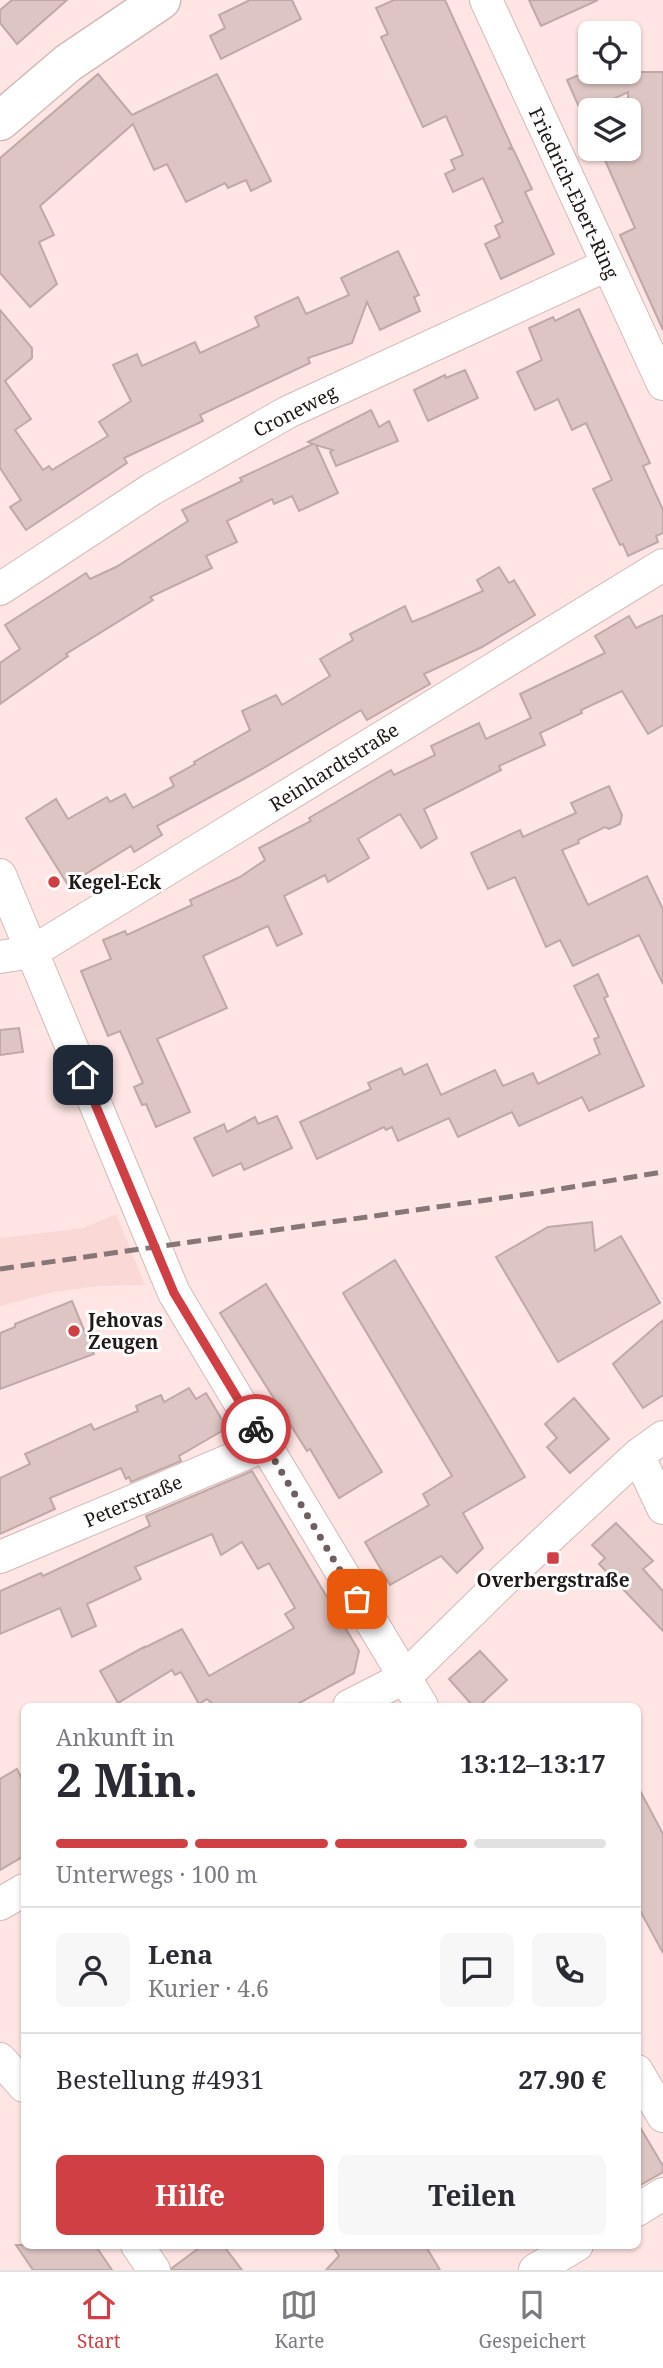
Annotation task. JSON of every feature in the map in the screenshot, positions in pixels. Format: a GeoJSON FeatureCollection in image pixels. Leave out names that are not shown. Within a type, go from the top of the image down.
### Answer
{"type":"FeatureCollection","features":[{"type":"Feature","properties":{"kind":"main road"},"geometry":{"type":"LineString","coordinates":[[0,121],[68,64],[161,0]]}},
{"type":"Feature","properties":{"kind":"street","name":"Friedrich-Ebert-Ring"},"geometry":{"type":"LineString","coordinates":[[486,0],[663,384]]}},
{"type":"Feature","properties":{"kind":"street","name":"Croneweg"},"geometry":{"type":"LineString","coordinates":[[0,589],[152,489],[288,412],[607,265]]}},
{"type":"Feature","properties":{"kind":"street","name":"Reinhardtstraße"},"geometry":{"type":"LineString","coordinates":[[0,957],[32,952],[663,565]]}},
{"type":"Feature","properties":{"kind":"street"},"geometry":{"type":"LineString","coordinates":[[0,875],[174,1293],[420,1703]]}},
{"type":"Feature","properties":{"kind":"street","name":"Peterstraße"},"geometry":{"type":"LineString","coordinates":[[0,1557],[266,1445]]}},
{"type":"Feature","properties":{"kind":"street"},"geometry":{"type":"LineString","coordinates":[[355,1703],[404,1678],[509,1576],[650,1446]]}},
{"type":"Feature","properties":{"kind":"street"},"geometry":{"type":"LineString","coordinates":[[650,1446],[663,1508]]}},
{"type":"Feature","properties":{"kind":"street"},"geometry":{"type":"LineString","coordinates":[[0,1904],[21,1892]]}},
{"type":"Feature","properties":{"kind":"street"},"geometry":{"type":"LineString","coordinates":[[0,2059],[21,2084]]}},
{"type":"Feature","properties":{"kind":"street"},"geometry":{"type":"LineString","coordinates":[[641,2078],[663,2116]]}},
{"type":"Feature","properties":{"kind":"street"},"geometry":{"type":"LineString","coordinates":[[641,2208],[663,2194]]}},
{"type":"Feature","properties":{"kind":"street"},"geometry":{"type":"LineString","coordinates":[[140,2249],[155,2270]]}},
{"type":"Feature","properties":{"kind":"street"},"geometry":{"type":"LineString","coordinates":[[535,2270],[570,2249]]}},
{"type":"Feature","properties":{"kind":"shaded area"},"geometry":{"type":"Polygon","coordinates":[[[116,1214],[145,1285],[98,1286],[54,1292],[0,1306],[0,1238],[83,1228],[116,1214]]]}},
{"type":"Feature","properties":{"kind":"building"},"geometry":{"type":"Polygon","coordinates":[[[12,0],[67,0],[17,44],[0,23],[0,10],[12,0]]]}},
{"type":"Feature","properties":{"kind":"building"},"geometry":{"type":"Polygon","coordinates":[[[250,0],[292,0],[301,19],[221,59],[210,36],[225,28],[219,15],[250,0]]]}},
{"type":"Feature","properties":{"kind":"building"},"geometry":{"type":"Polygon","coordinates":[[[394,0],[445,0],[512,147],[508,149],[513,149],[532,189],[525,192],[554,254],[501,279],[485,244],[500,237],[495,226],[503,222],[483,178],[453,192],[445,174],[455,169],[451,160],[463,155],[446,116],[423,127],[381,37],[388,34],[376,8],[394,0]]]}},
{"type":"Feature","properties":{"kind":"building"},"geometry":{"type":"Polygon","coordinates":[[[529,0],[598,0],[541,26],[529,0]]]}},
{"type":"Feature","properties":{"kind":"building"},"geometry":{"type":"Polygon","coordinates":[[[641,72],[663,72],[663,330],[620,235],[635,228],[605,161],[641,161],[641,98],[628,98],[628,92],[615,98],[578,98],[578,105],[567,80],[578,75],[578,84],[641,84],[641,72]]]}},
{"type":"Feature","properties":{"kind":"building"},"geometry":{"type":"Polygon","coordinates":[[[98,74],[132,115],[217,74],[271,181],[251,191],[246,180],[228,188],[225,183],[186,202],[167,164],[154,170],[133,124],[40,206],[54,235],[39,242],[57,284],[30,307],[0,273],[0,158],[98,74]]]}},
{"type":"Feature","properties":{"kind":"building"},"geometry":{"type":"Polygon","coordinates":[[[398,251],[419,295],[414,297],[420,311],[380,330],[367,302],[352,343],[308,358],[310,363],[200,415],[203,421],[124,458],[127,463],[26,530],[10,507],[21,500],[0,468],[0,310],[32,348],[32,358],[5,381],[31,419],[15,430],[43,470],[49,466],[52,470],[108,436],[99,422],[131,401],[113,365],[137,354],[142,366],[195,342],[200,353],[259,326],[255,317],[298,297],[306,314],[349,295],[341,278],[398,251]]]}},
{"type":"Feature","properties":{"kind":"building"},"geometry":{"type":"Polygon","coordinates":[[[579,309],[650,463],[643,466],[663,510],[663,533],[656,536],[658,542],[628,556],[593,489],[612,480],[586,423],[572,430],[558,399],[535,410],[517,372],[542,360],[529,328],[553,317],[555,321],[579,309]]]}},
{"type":"Feature","properties":{"kind":"building"},"geometry":{"type":"Polygon","coordinates":[[[465,370],[478,398],[428,421],[414,390],[445,375],[446,378],[465,370]]]}},
{"type":"Feature","properties":{"kind":"building"},"geometry":{"type":"Polygon","coordinates":[[[371,410],[379,427],[389,421],[398,441],[336,466],[330,452],[333,450],[316,445],[338,493],[299,511],[292,496],[274,504],[272,499],[227,521],[237,542],[206,556],[212,568],[150,597],[153,600],[66,654],[68,656],[0,704],[0,663],[20,649],[5,625],[86,573],[90,579],[116,567],[188,521],[182,510],[242,481],[240,478],[313,444],[308,442],[371,410]]]}},
{"type":"Feature","properties":{"kind":"building"},"geometry":{"type":"Polygon","coordinates":[[[499,567],[509,583],[514,580],[535,615],[482,647],[424,674],[430,684],[367,720],[361,710],[262,769],[157,826],[162,835],[134,852],[131,846],[68,885],[26,818],[56,799],[68,819],[107,797],[110,802],[125,794],[133,808],[174,786],[170,778],[195,764],[194,762],[250,730],[242,711],[276,695],[282,705],[330,676],[320,659],[353,640],[350,634],[405,606],[412,622],[483,591],[477,580],[499,567]]]}},
{"type":"Feature","properties":{"kind":"building"},"geometry":{"type":"Polygon","coordinates":[[[663,615],[663,725],[648,734],[622,691],[581,710],[582,713],[540,733],[545,745],[499,766],[501,770],[424,809],[437,838],[421,848],[400,814],[358,839],[369,858],[328,882],[325,875],[284,896],[302,934],[277,946],[268,926],[203,956],[227,1008],[157,1039],[190,1112],[156,1127],[146,1104],[142,1105],[134,1087],[143,1083],[120,1031],[108,1036],[81,971],[111,959],[103,940],[125,931],[127,935],[192,905],[190,900],[240,877],[265,860],[259,848],[311,821],[309,818],[391,770],[394,775],[435,755],[431,746],[479,723],[486,739],[531,718],[520,694],[605,653],[595,636],[629,616],[636,628],[663,615]]]}},
{"type":"Feature","properties":{"kind":"building"},"geometry":{"type":"Polygon","coordinates":[[[609,786],[622,815],[620,824],[609,829],[605,827],[562,850],[588,905],[647,876],[663,909],[663,984],[639,935],[573,966],[560,940],[546,947],[515,877],[488,889],[471,853],[520,830],[523,837],[576,813],[571,803],[609,786]]]}},
{"type":"Feature","properties":{"kind":"building"},"geometry":{"type":"Polygon","coordinates":[[[598,974],[608,996],[604,998],[644,1086],[589,1111],[582,1097],[519,1126],[512,1112],[458,1137],[449,1118],[398,1141],[392,1127],[386,1130],[384,1127],[317,1159],[300,1122],[371,1089],[368,1083],[401,1068],[404,1075],[427,1064],[441,1095],[495,1070],[503,1086],[533,1073],[538,1084],[600,1054],[594,1039],[599,1037],[574,986],[598,974]]]}},
{"type":"Feature","properties":{"kind":"building"},"geometry":{"type":"Polygon","coordinates":[[[19,1028],[23,1052],[0,1055],[0,1030],[19,1028]]]}},
{"type":"Feature","properties":{"kind":"building"},"geometry":{"type":"Polygon","coordinates":[[[277,1116],[292,1148],[244,1170],[241,1163],[213,1176],[194,1138],[224,1124],[227,1132],[255,1117],[258,1124],[277,1116]]]}},
{"type":"Feature","properties":{"kind":"building"},"geometry":{"type":"Polygon","coordinates":[[[592,1222],[595,1251],[621,1236],[660,1303],[558,1362],[496,1257],[548,1227],[592,1222]]]}},
{"type":"Feature","properties":{"kind":"building"},"geometry":{"type":"Polygon","coordinates":[[[395,1260],[525,1477],[463,1513],[483,1548],[457,1573],[441,1556],[390,1585],[365,1542],[429,1505],[423,1494],[452,1476],[343,1293],[395,1260]]]}},
{"type":"Feature","properties":{"kind":"building"},"geometry":{"type":"Polygon","coordinates":[[[266,1284],[382,1472],[339,1498],[310,1449],[307,1451],[220,1313],[266,1284]]]}},
{"type":"Feature","properties":{"kind":"building"},"geometry":{"type":"Polygon","coordinates":[[[72,1301],[94,1354],[0,1389],[0,1333],[15,1327],[15,1324],[72,1301]]]}},
{"type":"Feature","properties":{"kind":"building"},"geometry":{"type":"Polygon","coordinates":[[[663,1320],[663,1395],[643,1408],[613,1364],[663,1320]]]}},
{"type":"Feature","properties":{"kind":"building"},"geometry":{"type":"Polygon","coordinates":[[[189,1388],[196,1399],[206,1393],[227,1428],[179,1456],[181,1461],[131,1482],[129,1477],[126,1479],[121,1468],[50,1498],[55,1509],[0,1534],[0,1478],[30,1464],[25,1454],[91,1424],[94,1430],[138,1411],[136,1406],[161,1395],[164,1402],[189,1388]]]}},
{"type":"Feature","properties":{"kind":"building"},"geometry":{"type":"Polygon","coordinates":[[[574,1398],[609,1439],[570,1473],[547,1447],[557,1438],[545,1424],[574,1398]]]}},
{"type":"Feature","properties":{"kind":"building"},"geometry":{"type":"Polygon","coordinates":[[[252,1471],[359,1651],[354,1673],[299,1703],[212,1703],[207,1699],[198,1703],[181,1672],[175,1675],[172,1670],[118,1703],[100,1671],[182,1629],[209,1676],[294,1628],[285,1614],[295,1608],[269,1563],[258,1569],[242,1542],[221,1555],[212,1534],[135,1567],[141,1579],[87,1604],[96,1626],[72,1637],[60,1608],[0,1634],[0,1591],[41,1573],[43,1576],[150,1526],[146,1516],[252,1471]]]}},
{"type":"Feature","properties":{"kind":"building"},"geometry":{"type":"Polygon","coordinates":[[[616,1523],[653,1561],[643,1569],[663,1591],[663,1631],[599,1564],[605,1558],[592,1545],[616,1523]]]}},
{"type":"Feature","properties":{"kind":"building"},"geometry":{"type":"Polygon","coordinates":[[[480,1651],[507,1680],[482,1703],[470,1703],[449,1679],[480,1651]]]}},
{"type":"Feature","properties":{"kind":"building"},"geometry":{"type":"Polygon","coordinates":[[[17,1769],[21,1777],[21,1858],[0,1870],[0,1779],[17,1769]]]}},
{"type":"Feature","properties":{"kind":"building"},"geometry":{"type":"Polygon","coordinates":[[[641,1793],[663,1834],[663,1953],[641,1912],[641,1793]]]}},
{"type":"Feature","properties":{"kind":"building"},"geometry":{"type":"Polygon","coordinates":[[[641,2129],[663,2166],[663,2172],[641,2185],[641,2129]]]}},
{"type":"Feature","properties":{"kind":"building"},"geometry":{"type":"Polygon","coordinates":[[[16,2245],[21,2245],[21,2249],[98,2249],[112,2270],[33,2270],[16,2245]]]}},
{"type":"Feature","properties":{"kind":"building"},"geometry":{"type":"Polygon","coordinates":[[[198,2249],[226,2249],[242,2270],[172,2270],[198,2249]]]}},
{"type":"Feature","properties":{"kind":"building"},"geometry":{"type":"Polygon","coordinates":[[[335,2249],[427,2249],[440,2270],[326,2270],[339,2256],[335,2249]]]}},
{"type":"Feature","properties":{"kind":"railway"},"geometry":{"type":"LineString","coordinates":[[0,1269],[529,1194],[663,1172]]}},
{"type":"Feature","properties":{"kind":"way so far"},"geometry":{"type":"LineString","coordinates":[[256,1429],[357,1599]]}},
{"type":"Feature","properties":{"kind":"place","name":"Kegel-Eck"},"geometry":{"type":"Point","coordinates":[54,882]}},
{"type":"Feature","properties":{"kind":"place","name":"Jehovas Zeugen"},"geometry":{"type":"Point","coordinates":[74,1331]}},
{"type":"Feature","properties":{"kind":"place","name":"Overbergstraße"},"geometry":{"type":"Point","coordinates":[553,1558]}},
{"type":"Feature","properties":{"kind":"route"},"geometry":{"type":"LineString","coordinates":[[83,1075],[174,1293],[256,1429]]}}]}
